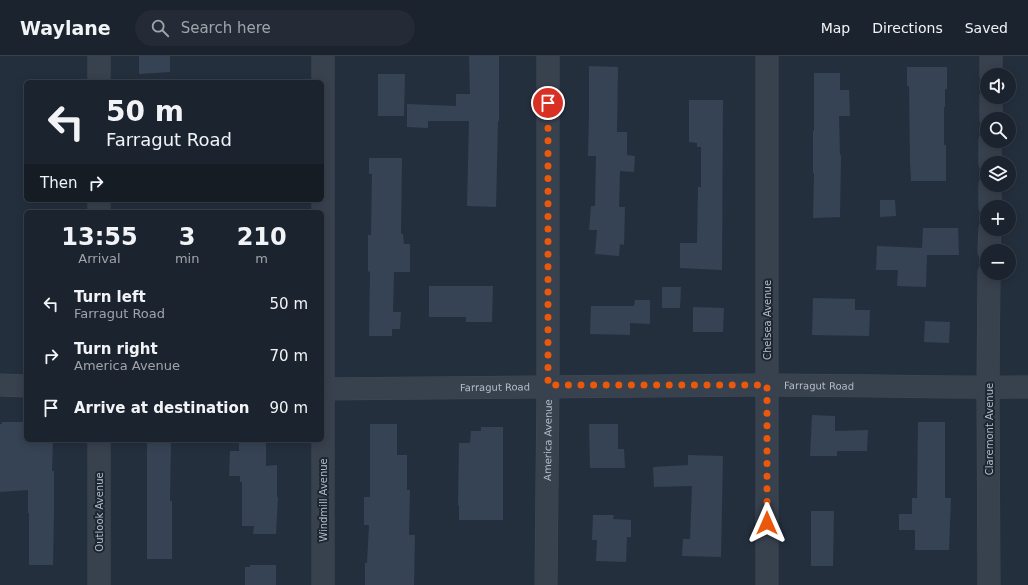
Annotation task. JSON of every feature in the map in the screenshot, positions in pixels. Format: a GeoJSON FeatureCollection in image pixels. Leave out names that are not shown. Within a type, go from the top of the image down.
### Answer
{"type":"FeatureCollection","features":[{"type":"Feature","properties":{"kind":"street"},"geometry":{"type":"LineString","coordinates":[[99,56],[99,80]]}},
{"type":"Feature","properties":{"kind":"street","name":"Windmill Avenue"},"geometry":{"type":"LineString","coordinates":[[322,56],[322,80]]}},
{"type":"Feature","properties":{"kind":"street","name":"America Avenue"},"geometry":{"type":"LineString","coordinates":[[546,585],[548,385],[548,56]]}},
{"type":"Feature","properties":{"kind":"street","name":"Chelsea Avenue"},"geometry":{"type":"LineString","coordinates":[[767,56],[767,585]]}},
{"type":"Feature","properties":{"kind":"street"},"geometry":{"type":"LineString","coordinates":[[991,56],[991,68]]}},
{"type":"Feature","properties":{"kind":"street","name":"Claremont Avenue"},"geometry":{"type":"LineString","coordinates":[[989,280],[989,585]]}},
{"type":"Feature","properties":{"kind":"street"},"geometry":{"type":"LineString","coordinates":[[0,385],[24,386]]}},
{"type":"Feature","properties":{"kind":"street","name":"Farragut Road"},"geometry":{"type":"LineString","coordinates":[[324,389],[548,385],[1028,387]]}},
{"type":"Feature","properties":{"kind":"street","name":"Outlook Avenue"},"geometry":{"type":"LineString","coordinates":[[99,442],[99,585]]}},
{"type":"Feature","properties":{"kind":"street","name":"Windmill Avenue"},"geometry":{"type":"LineString","coordinates":[[322,442],[323,585]]}},
{"type":"Feature","properties":{"kind":"building"},"geometry":{"type":"Polygon","coordinates":[[[139,56],[170,56],[170,72],[139,74],[139,56]]]}},
{"type":"Feature","properties":{"kind":"building"},"geometry":{"type":"Polygon","coordinates":[[[469,56],[499,56],[499,121],[496,207],[467,206],[469,121],[428,121],[428,128],[407,127],[407,104],[456,106],[456,94],[470,94],[469,56]]]}},
{"type":"Feature","properties":{"kind":"building"},"geometry":{"type":"Polygon","coordinates":[[[589,66],[618,67],[617,132],[627,132],[627,155],[635,156],[634,172],[620,171],[619,207],[625,207],[624,245],[620,244],[619,256],[595,254],[597,230],[589,230],[591,206],[595,206],[596,156],[588,156],[589,66]]]}},
{"type":"Feature","properties":{"kind":"building"},"geometry":{"type":"Polygon","coordinates":[[[907,67],[947,67],[947,89],[945,89],[944,107],[946,181],[911,181],[909,86],[907,86],[907,67]]]}},
{"type":"Feature","properties":{"kind":"building"},"geometry":{"type":"Polygon","coordinates":[[[814,73],[840,73],[840,90],[849,90],[850,116],[839,116],[841,155],[840,217],[813,218],[814,73]]]}},
{"type":"Feature","properties":{"kind":"building"},"geometry":{"type":"Polygon","coordinates":[[[378,74],[405,74],[404,116],[378,116],[378,74]]]}},
{"type":"Feature","properties":{"kind":"building"},"geometry":{"type":"Polygon","coordinates":[[[689,100],[723,100],[722,270],[680,268],[680,243],[697,243],[698,187],[701,187],[701,147],[697,147],[697,143],[689,142],[689,100]]]}},
{"type":"Feature","properties":{"kind":"building"},"geometry":{"type":"Polygon","coordinates":[[[369,158],[402,158],[401,234],[403,234],[404,244],[410,244],[410,272],[394,272],[393,312],[401,312],[400,329],[392,329],[392,336],[369,336],[370,272],[368,271],[368,235],[371,235],[372,174],[369,174],[369,158]]]}},
{"type":"Feature","properties":{"kind":"building"},"geometry":{"type":"Polygon","coordinates":[[[880,200],[895,200],[896,216],[880,217],[880,200]]]}},
{"type":"Feature","properties":{"kind":"building"},"geometry":{"type":"Polygon","coordinates":[[[923,228],[958,228],[959,255],[927,255],[926,287],[897,286],[898,270],[876,270],[877,246],[922,248],[923,228]]]}},
{"type":"Feature","properties":{"kind":"building"},"geometry":{"type":"Polygon","coordinates":[[[429,286],[493,286],[492,322],[466,322],[466,317],[429,317],[429,286]]]}},
{"type":"Feature","properties":{"kind":"building"},"geometry":{"type":"Polygon","coordinates":[[[662,287],[681,287],[680,308],[662,308],[662,287]]]}},
{"type":"Feature","properties":{"kind":"building"},"geometry":{"type":"Polygon","coordinates":[[[813,298],[855,299],[855,310],[870,310],[869,336],[812,335],[813,298]]]}},
{"type":"Feature","properties":{"kind":"building"},"geometry":{"type":"Polygon","coordinates":[[[635,300],[650,300],[650,324],[630,323],[630,335],[590,334],[591,306],[634,306],[635,300]]]}},
{"type":"Feature","properties":{"kind":"building"},"geometry":{"type":"Polygon","coordinates":[[[693,307],[724,308],[723,332],[693,332],[693,307]]]}},
{"type":"Feature","properties":{"kind":"building"},"geometry":{"type":"Polygon","coordinates":[[[925,321],[950,322],[949,343],[924,342],[925,321]]]}},
{"type":"Feature","properties":{"kind":"building"},"geometry":{"type":"Polygon","coordinates":[[[812,415],[835,416],[835,431],[868,430],[867,451],[837,451],[837,456],[810,456],[812,415]]]}},
{"type":"Feature","properties":{"kind":"building"},"geometry":{"type":"Polygon","coordinates":[[[2,422],[24,422],[24,442],[53,442],[53,565],[29,565],[28,490],[0,492],[0,424],[2,424],[2,422]]]}},
{"type":"Feature","properties":{"kind":"building"},"geometry":{"type":"Polygon","coordinates":[[[918,422],[945,422],[945,498],[951,498],[949,550],[915,550],[915,530],[899,530],[899,514],[912,514],[912,498],[917,498],[918,422]]]}},
{"type":"Feature","properties":{"kind":"building"},"geometry":{"type":"Polygon","coordinates":[[[370,424],[397,424],[397,455],[407,455],[407,490],[410,490],[409,535],[415,535],[414,585],[365,585],[365,563],[367,563],[369,525],[364,525],[364,497],[370,497],[370,424]]]}},
{"type":"Feature","properties":{"kind":"building"},"geometry":{"type":"Polygon","coordinates":[[[589,424],[618,424],[618,449],[624,449],[625,468],[590,468],[589,424]]]}},
{"type":"Feature","properties":{"kind":"building"},"geometry":{"type":"Polygon","coordinates":[[[481,427],[503,427],[503,520],[459,520],[459,443],[470,443],[471,431],[481,431],[481,427]]]}},
{"type":"Feature","properties":{"kind":"building"},"geometry":{"type":"Polygon","coordinates":[[[147,442],[171,442],[170,501],[172,501],[172,559],[147,559],[147,442]]]}},
{"type":"Feature","properties":{"kind":"building"},"geometry":{"type":"Polygon","coordinates":[[[239,442],[266,442],[266,466],[277,465],[278,497],[276,534],[253,534],[254,526],[242,526],[242,482],[240,482],[240,476],[229,476],[230,451],[239,451],[239,442]]]}},
{"type":"Feature","properties":{"kind":"building"},"geometry":{"type":"Polygon","coordinates":[[[688,455],[723,456],[721,557],[682,556],[683,539],[690,539],[692,486],[654,487],[653,467],[688,465],[688,455]]]}},
{"type":"Feature","properties":{"kind":"building"},"geometry":{"type":"Polygon","coordinates":[[[811,511],[834,511],[833,566],[811,566],[811,511]]]}},
{"type":"Feature","properties":{"kind":"building"},"geometry":{"type":"Polygon","coordinates":[[[593,515],[614,515],[613,519],[631,520],[631,537],[627,537],[626,562],[596,561],[597,540],[592,540],[593,515]]]}},
{"type":"Feature","properties":{"kind":"building"},"geometry":{"type":"Polygon","coordinates":[[[250,565],[276,565],[276,585],[245,585],[245,567],[250,567],[250,565]]]}},
{"type":"Feature","properties":{"kind":"route"},"geometry":{"type":"LineString","coordinates":[[548,103],[548,385],[767,385],[767,523]]}}]}
